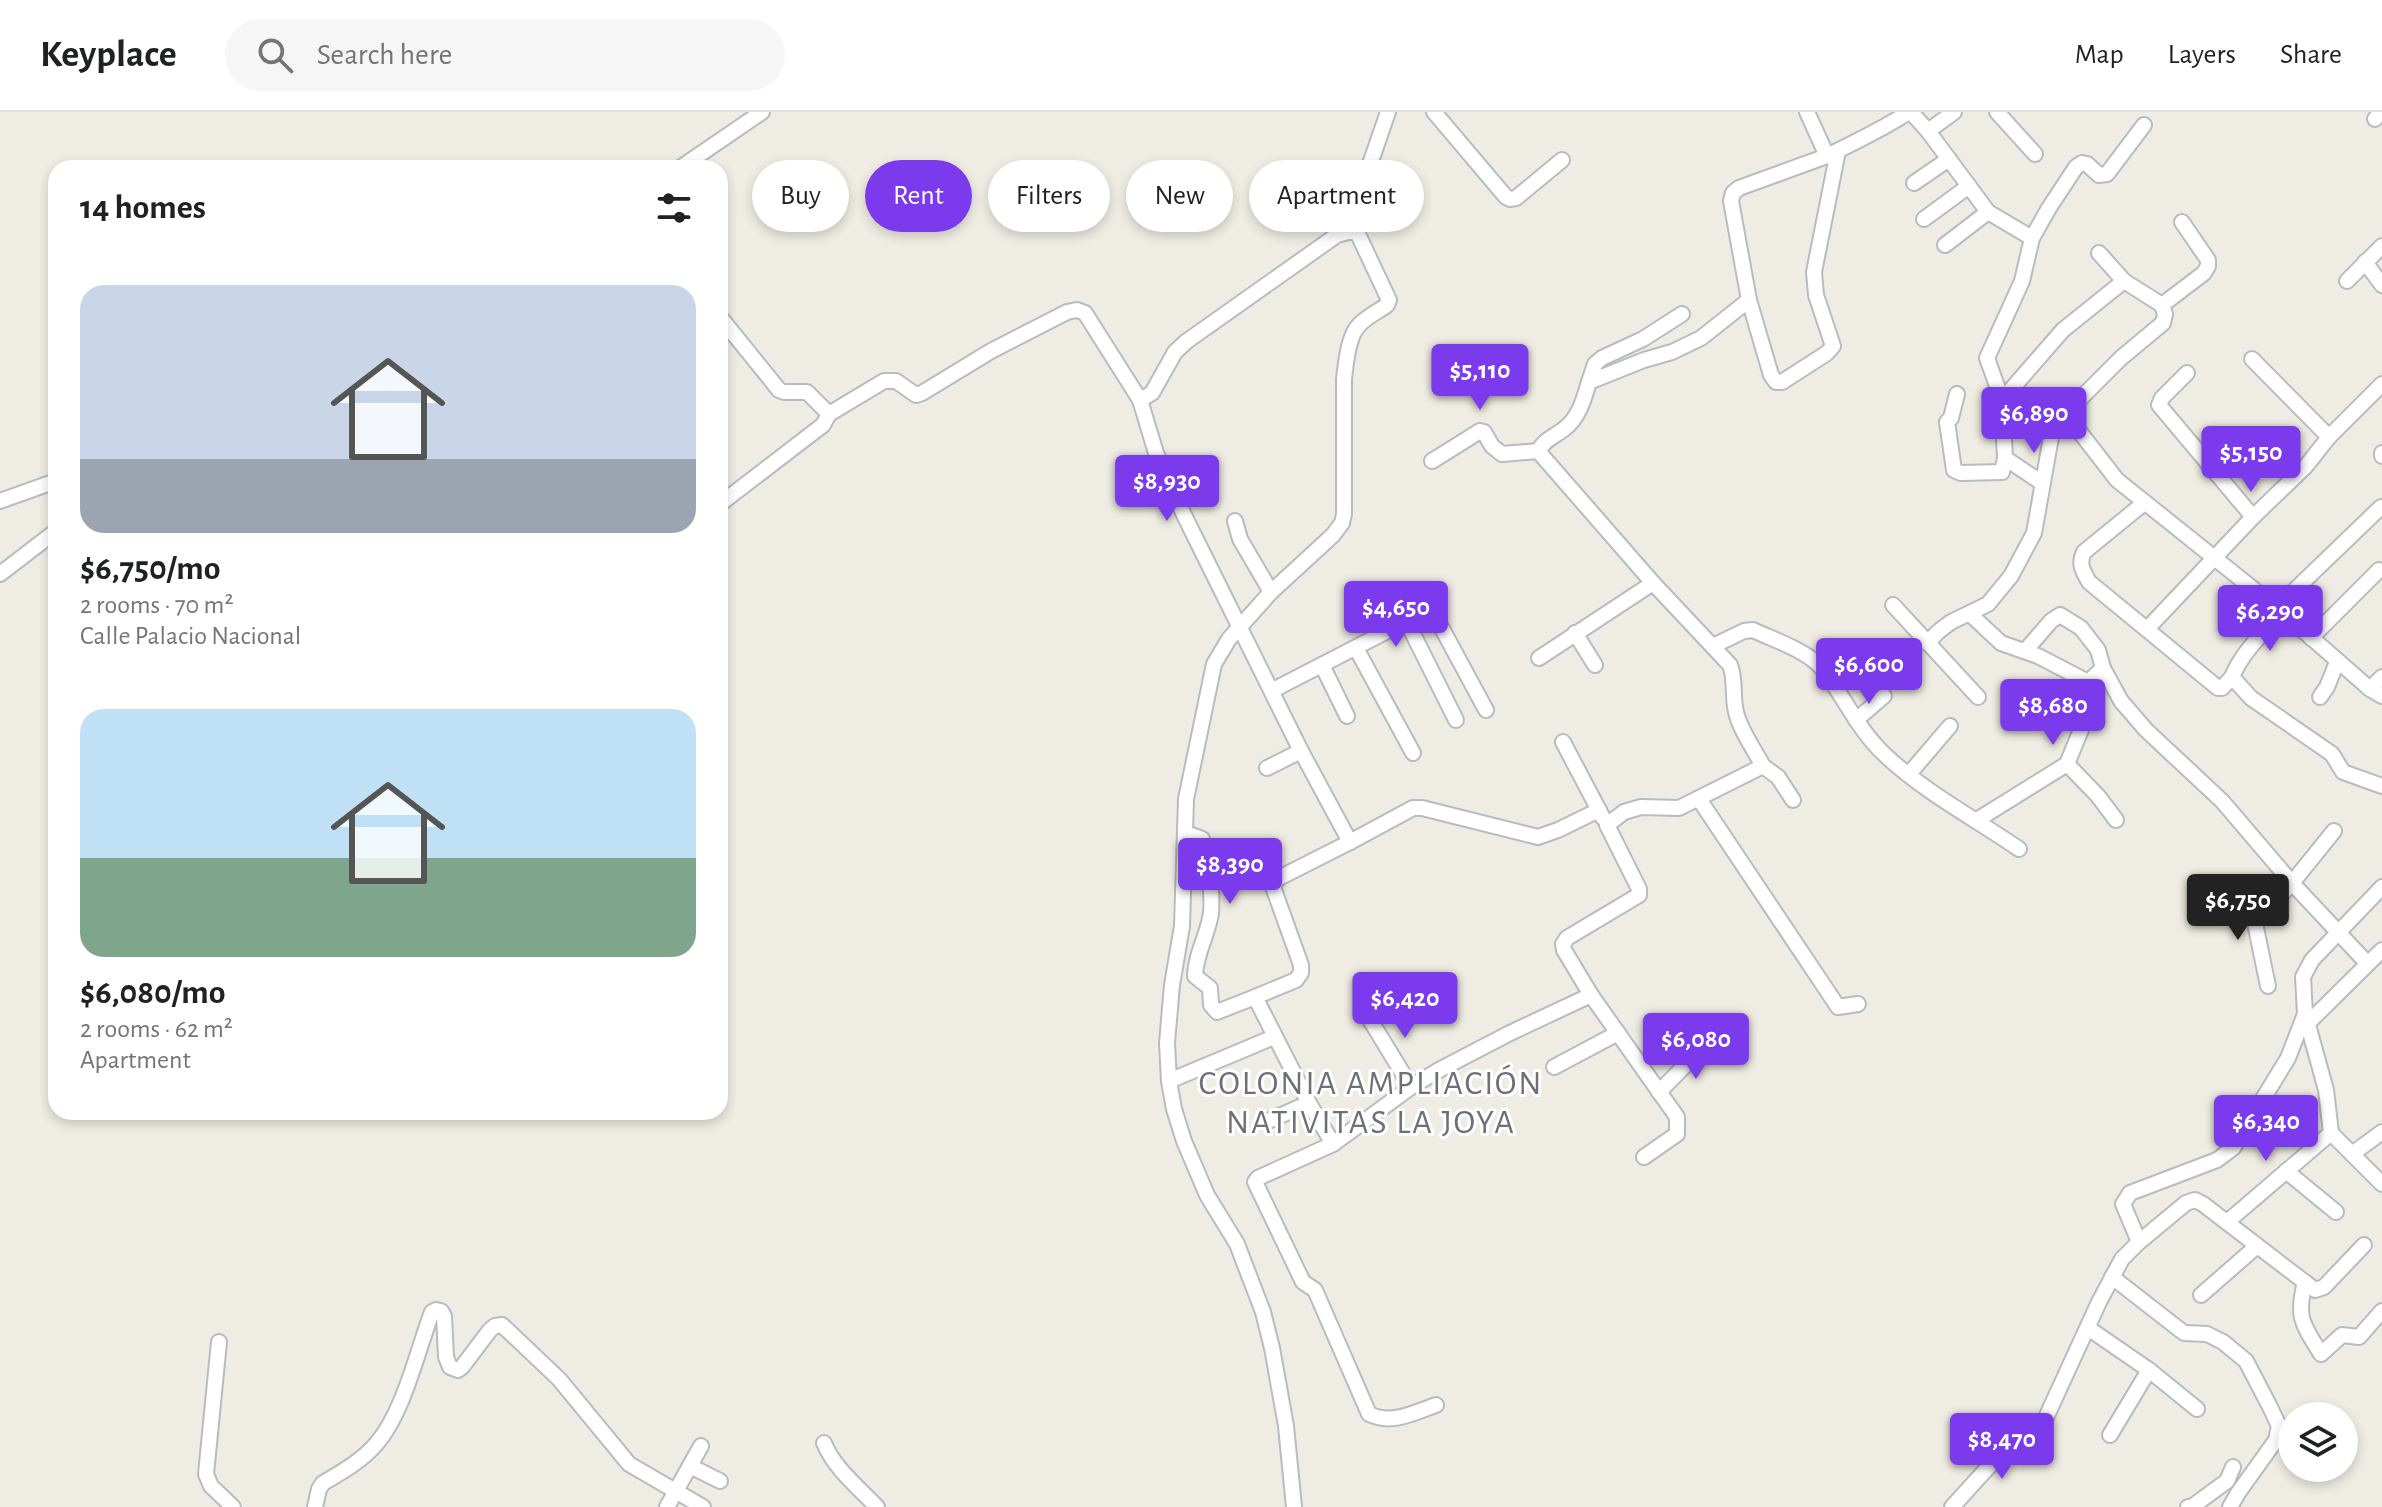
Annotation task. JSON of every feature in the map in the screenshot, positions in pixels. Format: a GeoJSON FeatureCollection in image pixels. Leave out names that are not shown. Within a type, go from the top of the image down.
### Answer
{"type":"FeatureCollection","features":[{"type":"Feature","properties":{"kind":"street"},"geometry":{"type":"LineString","coordinates":[[692,160],[762,112]]}},
{"type":"Feature","properties":{"kind":"street"},"geometry":{"type":"LineString","coordinates":[[1371,160],[1388,112]]}},
{"type":"Feature","properties":{"kind":"street"},"geometry":{"type":"LineString","coordinates":[[1434,112],[1510,199],[1516,198],[1562,160]]}},
{"type":"Feature","properties":{"kind":"street"},"geometry":{"type":"LineString","coordinates":[[1807,112],[1833,153],[1814,272],[1816,295],[1833,346],[1782,382],[1776,382],[1771,375],[1749,300],[1731,201],[1733,193],[1739,188],[1833,153],[1910,112],[1928,131],[1988,212],[2032,238]]}},
{"type":"Feature","properties":{"kind":"street"},"geometry":{"type":"LineString","coordinates":[[1928,131],[1954,112]]}},
{"type":"Feature","properties":{"kind":"street"},"geometry":{"type":"LineString","coordinates":[[1997,112],[2035,154]]}},
{"type":"Feature","properties":{"kind":"street"},"geometry":{"type":"LineString","coordinates":[[1957,394],[1947,422],[1954,470],[1957,473],[2002,472],[2005,458],[2002,400],[1987,358],[2022,281],[2032,238],[2049,208],[2082,163],[2099,175],[2107,174],[2144,125]]}},
{"type":"Feature","properties":{"kind":"street"},"geometry":{"type":"LineString","coordinates":[[1914,183],[1949,159]]}},
{"type":"Feature","properties":{"kind":"street"},"geometry":{"type":"LineString","coordinates":[[1924,219],[1969,186]]}},
{"type":"Feature","properties":{"kind":"street"},"geometry":{"type":"LineString","coordinates":[[1945,245],[1988,212]]}},
{"type":"Feature","properties":{"kind":"street"},"geometry":{"type":"LineString","coordinates":[[2162,305],[2204,273],[2208,266],[2208,260],[2182,222]]}},
{"type":"Feature","properties":{"kind":"street"},"geometry":{"type":"LineString","coordinates":[[1140,400],[1152,393],[1175,352],[1187,341],[1337,235],[1348,232]]}},
{"type":"Feature","properties":{"kind":"street"},"geometry":{"type":"LineString","coordinates":[[1294,1507],[1286,1426],[1263,1312],[1237,1244],[1207,1195],[1184,1141],[1169,1081],[1167,1043],[1172,985],[1182,926],[1186,799],[1210,677],[1220,652],[1271,592],[1342,523],[1344,379],[1347,361],[1359,325],[1387,305],[1389,300],[1357,232]]}},
{"type":"Feature","properties":{"kind":"street"},"geometry":{"type":"LineString","coordinates":[[2347,281],[2382,246]]}},
{"type":"Feature","properties":{"kind":"street"},"geometry":{"type":"LineString","coordinates":[[1927,643],[1939,631],[1988,604],[1997,595],[2034,533],[2053,426],[2121,358],[2163,323],[2165,314],[2162,305],[2124,281],[2099,253]]}},
{"type":"Feature","properties":{"kind":"street"},"geometry":{"type":"LineString","coordinates":[[2365,262],[2382,285]]}},
{"type":"Feature","properties":{"kind":"street"},"geometry":{"type":"LineString","coordinates":[[2002,400],[2063,330],[2124,281]]}},
{"type":"Feature","properties":{"kind":"street"},"geometry":{"type":"LineString","coordinates":[[1589,382],[1672,352],[1701,338],[1749,300]]}},
{"type":"Feature","properties":{"kind":"street"},"geometry":{"type":"LineString","coordinates":[[728,498],[823,425],[829,414],[884,381],[896,381],[916,395],[922,393],[991,351],[1067,312],[1077,310],[1085,313],[1140,400],[1156,453],[1240,629],[1350,842]]}},
{"type":"Feature","properties":{"kind":"street"},"geometry":{"type":"LineString","coordinates":[[1432,461],[1480,431],[1502,454],[1538,451],[1549,438],[1576,418],[1595,364],[1682,314]]}},
{"type":"Feature","properties":{"kind":"street"},"geometry":{"type":"LineString","coordinates":[[728,327],[779,390],[807,392],[829,414]]}},
{"type":"Feature","properties":{"kind":"street"},"geometry":{"type":"LineString","coordinates":[[2252,359],[2329,437]]}},
{"type":"Feature","properties":{"kind":"street"},"geometry":{"type":"LineString","coordinates":[[2187,373],[2159,405],[2253,517]]}},
{"type":"Feature","properties":{"kind":"street"},"geometry":{"type":"LineString","coordinates":[[2147,629],[2382,384]]}},
{"type":"Feature","properties":{"kind":"street"},"geometry":{"type":"LineString","coordinates":[[2065,413],[2117,480],[2144,503],[2279,610],[2376,693],[2382,677]]}},
{"type":"Feature","properties":{"kind":"street"},"geometry":{"type":"LineString","coordinates":[[1538,451],[1653,583],[1730,665],[1734,675],[1737,717],[1763,766],[1778,777],[1793,800]]}},
{"type":"Feature","properties":{"kind":"street"},"geometry":{"type":"LineString","coordinates":[[2005,458],[2042,483]]}},
{"type":"Feature","properties":{"kind":"street"},"geometry":{"type":"LineString","coordinates":[[0,501],[48,484]]}},
{"type":"Feature","properties":{"kind":"street"},"geometry":{"type":"LineString","coordinates":[[2144,503],[2084,552],[2080,567],[2089,582],[2218,688],[2222,688],[2232,677],[2242,658],[2279,610],[2381,507]]}},
{"type":"Feature","properties":{"kind":"street"},"geometry":{"type":"LineString","coordinates":[[1235,521],[1240,539],[1271,592]]}},
{"type":"Feature","properties":{"kind":"street"},"geometry":{"type":"LineString","coordinates":[[0,574],[48,537]]}},
{"type":"Feature","properties":{"kind":"street"},"geometry":{"type":"LineString","coordinates":[[2311,638],[2379,570]]}},
{"type":"Feature","properties":{"kind":"street"},"geometry":{"type":"LineString","coordinates":[[1539,658],[1653,583]]}},
{"type":"Feature","properties":{"kind":"street"},"geometry":{"type":"LineString","coordinates":[[1893,605],[1978,697]]}},
{"type":"Feature","properties":{"kind":"street"},"geometry":{"type":"LineString","coordinates":[[1273,690],[1432,610],[1486,710]]}},
{"type":"Feature","properties":{"kind":"street"},"geometry":{"type":"LineString","coordinates":[[1970,614],[2001,643],[2025,651],[2088,682],[2091,693],[2090,708],[2067,764],[1977,820]]}},
{"type":"Feature","properties":{"kind":"street"},"geometry":{"type":"LineString","coordinates":[[2025,651],[2060,615],[2081,628],[2098,650],[2103,668],[2121,701],[2146,730],[2222,801],[2292,883],[2367,963]]}},
{"type":"Feature","properties":{"kind":"street"},"geometry":{"type":"LineString","coordinates":[[1407,622],[1456,720]]}},
{"type":"Feature","properties":{"kind":"street"},"geometry":{"type":"LineString","coordinates":[[1713,646],[1744,631],[1753,630],[1801,652],[1829,677],[1856,720],[1884,754],[1957,811],[1977,820],[2019,849]]}},
{"type":"Feature","properties":{"kind":"street"},"geometry":{"type":"LineString","coordinates":[[1575,633],[1595,665]]}},
{"type":"Feature","properties":{"kind":"street"},"geometry":{"type":"LineString","coordinates":[[1356,648],[1413,753]]}},
{"type":"Feature","properties":{"kind":"street"},"geometry":{"type":"LineString","coordinates":[[2320,697],[2337,662]]}},
{"type":"Feature","properties":{"kind":"street"},"geometry":{"type":"LineString","coordinates":[[1322,665],[1347,716]]}},
{"type":"Feature","properties":{"kind":"street"},"geometry":{"type":"LineString","coordinates":[[2088,682],[2103,668]]}},
{"type":"Feature","properties":{"kind":"street"},"geometry":{"type":"LineString","coordinates":[[2232,677],[2251,698],[2332,754],[2343,772],[2382,786]]}},
{"type":"Feature","properties":{"kind":"street"},"geometry":{"type":"LineString","coordinates":[[1856,720],[1884,696]]}},
{"type":"Feature","properties":{"kind":"street"},"geometry":{"type":"LineString","coordinates":[[1909,774],[1950,726]]}},
{"type":"Feature","properties":{"kind":"street"},"geometry":{"type":"LineString","coordinates":[[1563,742],[1639,889],[1639,895],[1567,938],[1563,944],[1591,995],[1677,1117],[1677,1134],[1644,1157]]}},
{"type":"Feature","properties":{"kind":"street"},"geometry":{"type":"LineString","coordinates":[[1267,768],[1301,751]]}},
{"type":"Feature","properties":{"kind":"street"},"geometry":{"type":"LineString","coordinates":[[2067,764],[2116,820]]}},
{"type":"Feature","properties":{"kind":"street"},"geometry":{"type":"LineString","coordinates":[[1607,825],[1624,812],[1656,806],[1673,810],[1763,766]]}},
{"type":"Feature","properties":{"kind":"street"},"geometry":{"type":"LineString","coordinates":[[1699,799],[1838,1007],[1858,1004]]}},
{"type":"Feature","properties":{"kind":"street"},"geometry":{"type":"LineString","coordinates":[[1186,833],[1202,839],[1211,892],[1211,914],[1195,976],[1210,988],[1211,1005],[1217,1012],[1296,980],[1301,973],[1301,965],[1273,887],[1277,879],[1413,808],[1538,837],[1599,810]]}},
{"type":"Feature","properties":{"kind":"street"},"geometry":{"type":"LineString","coordinates":[[2255,923],[2334,831]]}},
{"type":"Feature","properties":{"kind":"street"},"geometry":{"type":"LineString","coordinates":[[2382,887],[2339,932],[2303,977],[2306,1019],[2326,1090],[2331,1133],[2382,1184]]}},
{"type":"Feature","properties":{"kind":"street"},"geometry":{"type":"LineString","coordinates":[[2243,888],[2255,923],[2268,986]]}},
{"type":"Feature","properties":{"kind":"street"},"geometry":{"type":"LineString","coordinates":[[2139,1242],[2123,1204],[2125,1199],[2130,1193],[2217,1160],[2233,1148],[2288,1058],[2306,1019],[2382,950]]}},
{"type":"Feature","properties":{"kind":"street"},"geometry":{"type":"LineString","coordinates":[[1436,1405],[1395,1419],[1380,1419],[1369,1414],[1315,1290],[1303,1282],[1255,1182],[1333,1144],[1411,1087],[1510,1033],[1591,995]]}},
{"type":"Feature","properties":{"kind":"street"},"geometry":{"type":"LineString","coordinates":[[1255,997],[1333,1144]]}},
{"type":"Feature","properties":{"kind":"street"},"geometry":{"type":"LineString","coordinates":[[1366,1013],[1411,1087]]}},
{"type":"Feature","properties":{"kind":"street"},"geometry":{"type":"LineString","coordinates":[[1554,1067],[1618,1033]]}},
{"type":"Feature","properties":{"kind":"street"},"geometry":{"type":"LineString","coordinates":[[1169,1081],[1274,1037]]}},
{"type":"Feature","properties":{"kind":"street"},"geometry":{"type":"LineString","coordinates":[[1659,1092],[1706,1044]]}},
{"type":"Feature","properties":{"kind":"street"},"geometry":{"type":"LineString","coordinates":[[1268,1121],[1309,1103]]}},
{"type":"Feature","properties":{"kind":"street"},"geometry":{"type":"LineString","coordinates":[[2352,1154],[2382,1132]]}},
{"type":"Feature","properties":{"kind":"street"},"geometry":{"type":"LineString","coordinates":[[2227,1222],[2331,1133]]}},
{"type":"Feature","properties":{"kind":"street"},"geometry":{"type":"LineString","coordinates":[[2286,1171],[2336,1212]]}},
{"type":"Feature","properties":{"kind":"street"},"geometry":{"type":"LineString","coordinates":[[1952,1507],[2003,1453],[2036,1432],[2044,1422],[2122,1259],[2186,1203],[2195,1200],[2315,1290],[2324,1287],[2364,1245]]}},
{"type":"Feature","properties":{"kind":"street"},"geometry":{"type":"LineString","coordinates":[[2201,1295],[2257,1246]]}},
{"type":"Feature","properties":{"kind":"street"},"geometry":{"type":"LineString","coordinates":[[2112,1277],[2184,1333],[2207,1334],[2223,1342],[2246,1361],[2270,1407],[2279,1426],[2276,1440],[2230,1507]]}},
{"type":"Feature","properties":{"kind":"street"},"geometry":{"type":"LineString","coordinates":[[2305,1282],[2299,1306],[2303,1324],[2321,1354],[2342,1335],[2359,1337],[2382,1311]]}},
{"type":"Feature","properties":{"kind":"street"},"geometry":{"type":"LineString","coordinates":[[315,1507],[323,1483],[367,1454],[393,1419],[432,1312],[436,1310],[444,1316],[446,1357],[454,1370],[462,1367],[490,1330],[502,1325],[559,1379],[626,1461],[703,1507]]}},
{"type":"Feature","properties":{"kind":"street"},"geometry":{"type":"LineString","coordinates":[[2088,1328],[2149,1370],[2197,1409]]}},
{"type":"Feature","properties":{"kind":"street"},"geometry":{"type":"LineString","coordinates":[[219,1342],[206,1474],[211,1486],[233,1507]]}},
{"type":"Feature","properties":{"kind":"street"},"geometry":{"type":"LineString","coordinates":[[2110,1435],[2149,1370]]}},
{"type":"Feature","properties":{"kind":"street"},"geometry":{"type":"LineString","coordinates":[[824,1443],[837,1465],[877,1507]]}},
{"type":"Feature","properties":{"kind":"street"},"geometry":{"type":"LineString","coordinates":[[667,1507],[701,1446]]}},
{"type":"Feature","properties":{"kind":"street"},"geometry":{"type":"LineString","coordinates":[[690,1466],[720,1481]]}},
{"type":"Feature","properties":{"kind":"street"},"geometry":{"type":"LineString","coordinates":[[2188,1507],[2227,1481],[2233,1467]]}},
{"type":"Feature","properties":{"kind":"district","name":"COLONIA AMPLIACIÓN NATIVITAS LA JOYA"},"geometry":{"type":"Point","coordinates":[1371,1104]}}]}
